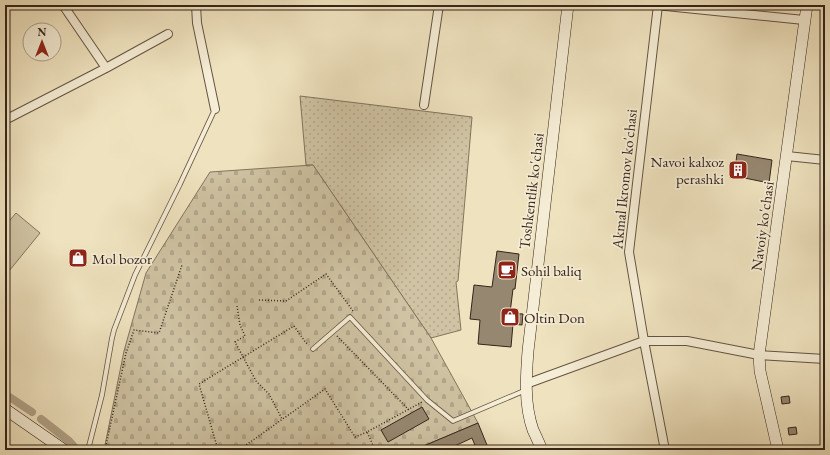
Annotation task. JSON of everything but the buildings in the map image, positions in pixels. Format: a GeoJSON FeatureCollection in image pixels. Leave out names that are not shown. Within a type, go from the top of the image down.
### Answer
{"type":"FeatureCollection","features":[{"type":"Feature","properties":{"kind":"street"},"geometry":{"type":"LineString","coordinates":[[63,5],[106,68]]}},
{"type":"Feature","properties":{"kind":"street"},"geometry":{"type":"LineString","coordinates":[[196,5],[197,22],[215,109]]}},
{"type":"Feature","properties":{"kind":"street"},"geometry":{"type":"LineString","coordinates":[[424,105],[439,5]]}},
{"type":"Feature","properties":{"kind":"street","name":"Toshkentlik ko'chasi"},"geometry":{"type":"LineString","coordinates":[[542,450],[533,428],[527,401],[526,387],[528,351],[568,5]]}},
{"type":"Feature","properties":{"kind":"street"},"geometry":{"type":"LineString","coordinates":[[657,5],[804,20]]}},
{"type":"Feature","properties":{"kind":"street","name":"Akmal Ikromov ko'chasi"},"geometry":{"type":"LineString","coordinates":[[657,5],[630,252],[644,341],[666,450]]}},
{"type":"Feature","properties":{"kind":"street","name":"Navoiy ko'chasi"},"geometry":{"type":"LineString","coordinates":[[778,450],[760,372],[759,355],[787,156],[806,5]]}},
{"type":"Feature","properties":{"kind":"street"},"geometry":{"type":"LineString","coordinates":[[5,120],[168,34]]}},
{"type":"Feature","properties":{"kind":"street"},"geometry":{"type":"LineString","coordinates":[[787,156],[825,160]]}},
{"type":"Feature","properties":{"kind":"street"},"geometry":{"type":"LineString","coordinates":[[526,387],[644,341],[687,341],[759,355],[825,359]]}},
{"type":"Feature","properties":{"kind":"street"},"geometry":{"type":"LineString","coordinates":[[5,408],[64,450]]}},
{"type":"Feature","properties":{"kind":"lane"},"geometry":{"type":"LineString","coordinates":[[85,450],[89,446],[102,395],[114,330],[135,275],[215,109]]}},
{"type":"Feature","properties":{"kind":"lane"},"geometry":{"type":"LineString","coordinates":[[313,349],[350,317],[427,400],[453,421],[526,387]]}},
{"type":"Feature","properties":{"kind":"path"},"geometry":{"type":"LineString","coordinates":[[105,450],[126,353],[134,330],[159,333],[182,265]]}},
{"type":"Feature","properties":{"kind":"path"},"geometry":{"type":"LineString","coordinates":[[259,300],[286,301],[326,274],[353,311],[350,317]]}},
{"type":"Feature","properties":{"kind":"path"},"geometry":{"type":"LineString","coordinates":[[237,306],[240,325],[245,336],[235,342],[256,381],[269,394],[282,419]]}},
{"type":"Feature","properties":{"kind":"path"},"geometry":{"type":"LineString","coordinates":[[218,450],[199,384],[294,326],[306,343],[313,349]]}},
{"type":"Feature","properties":{"kind":"path"},"geometry":{"type":"LineString","coordinates":[[332,332],[409,410]]}},
{"type":"Feature","properties":{"kind":"path"},"geometry":{"type":"LineString","coordinates":[[239,450],[325,389],[355,437],[427,400]]}},
{"type":"Feature","properties":{"kind":"path"},"geometry":{"type":"LineString","coordinates":[[367,432],[375,450]]}},
{"type":"Feature","properties":{"kind":"green space"},"geometry":{"type":"Polygon","coordinates":[[[300,96],[472,117],[458,281],[456,282],[461,330],[431,338],[313,165],[306,165],[300,96]]]}},
{"type":"Feature","properties":{"kind":"green space"},"geometry":{"type":"Polygon","coordinates":[[[313,165],[431,338],[478,423],[414,450],[104,450],[124,351],[146,273],[210,172],[313,165]]]}},
{"type":"Feature","properties":{"kind":"green space"},"geometry":{"type":"Polygon","coordinates":[[[16,213],[40,233],[5,276],[5,226],[16,213]]]}},
{"type":"Feature","properties":{"kind":"waterway"},"geometry":{"type":"LineString","coordinates":[[5,394],[32,412]]}},
{"type":"Feature","properties":{"kind":"waterway"},"geometry":{"type":"LineString","coordinates":[[41,419],[69,441],[76,449]]}},
{"type":"Feature","properties":{"kind":"place","name":"Navoi kalxoz perashki"},"geometry":{"type":"Point","coordinates":[738,170]}},
{"type":"Feature","properties":{"kind":"place","name":"Mol bozor"},"geometry":{"type":"Point","coordinates":[78,258]}},
{"type":"Feature","properties":{"kind":"place","name":"Sohil baliq"},"geometry":{"type":"Point","coordinates":[507,270]}},
{"type":"Feature","properties":{"kind":"place","name":"Oltin Don"},"geometry":{"type":"Point","coordinates":[510,317]}}]}
